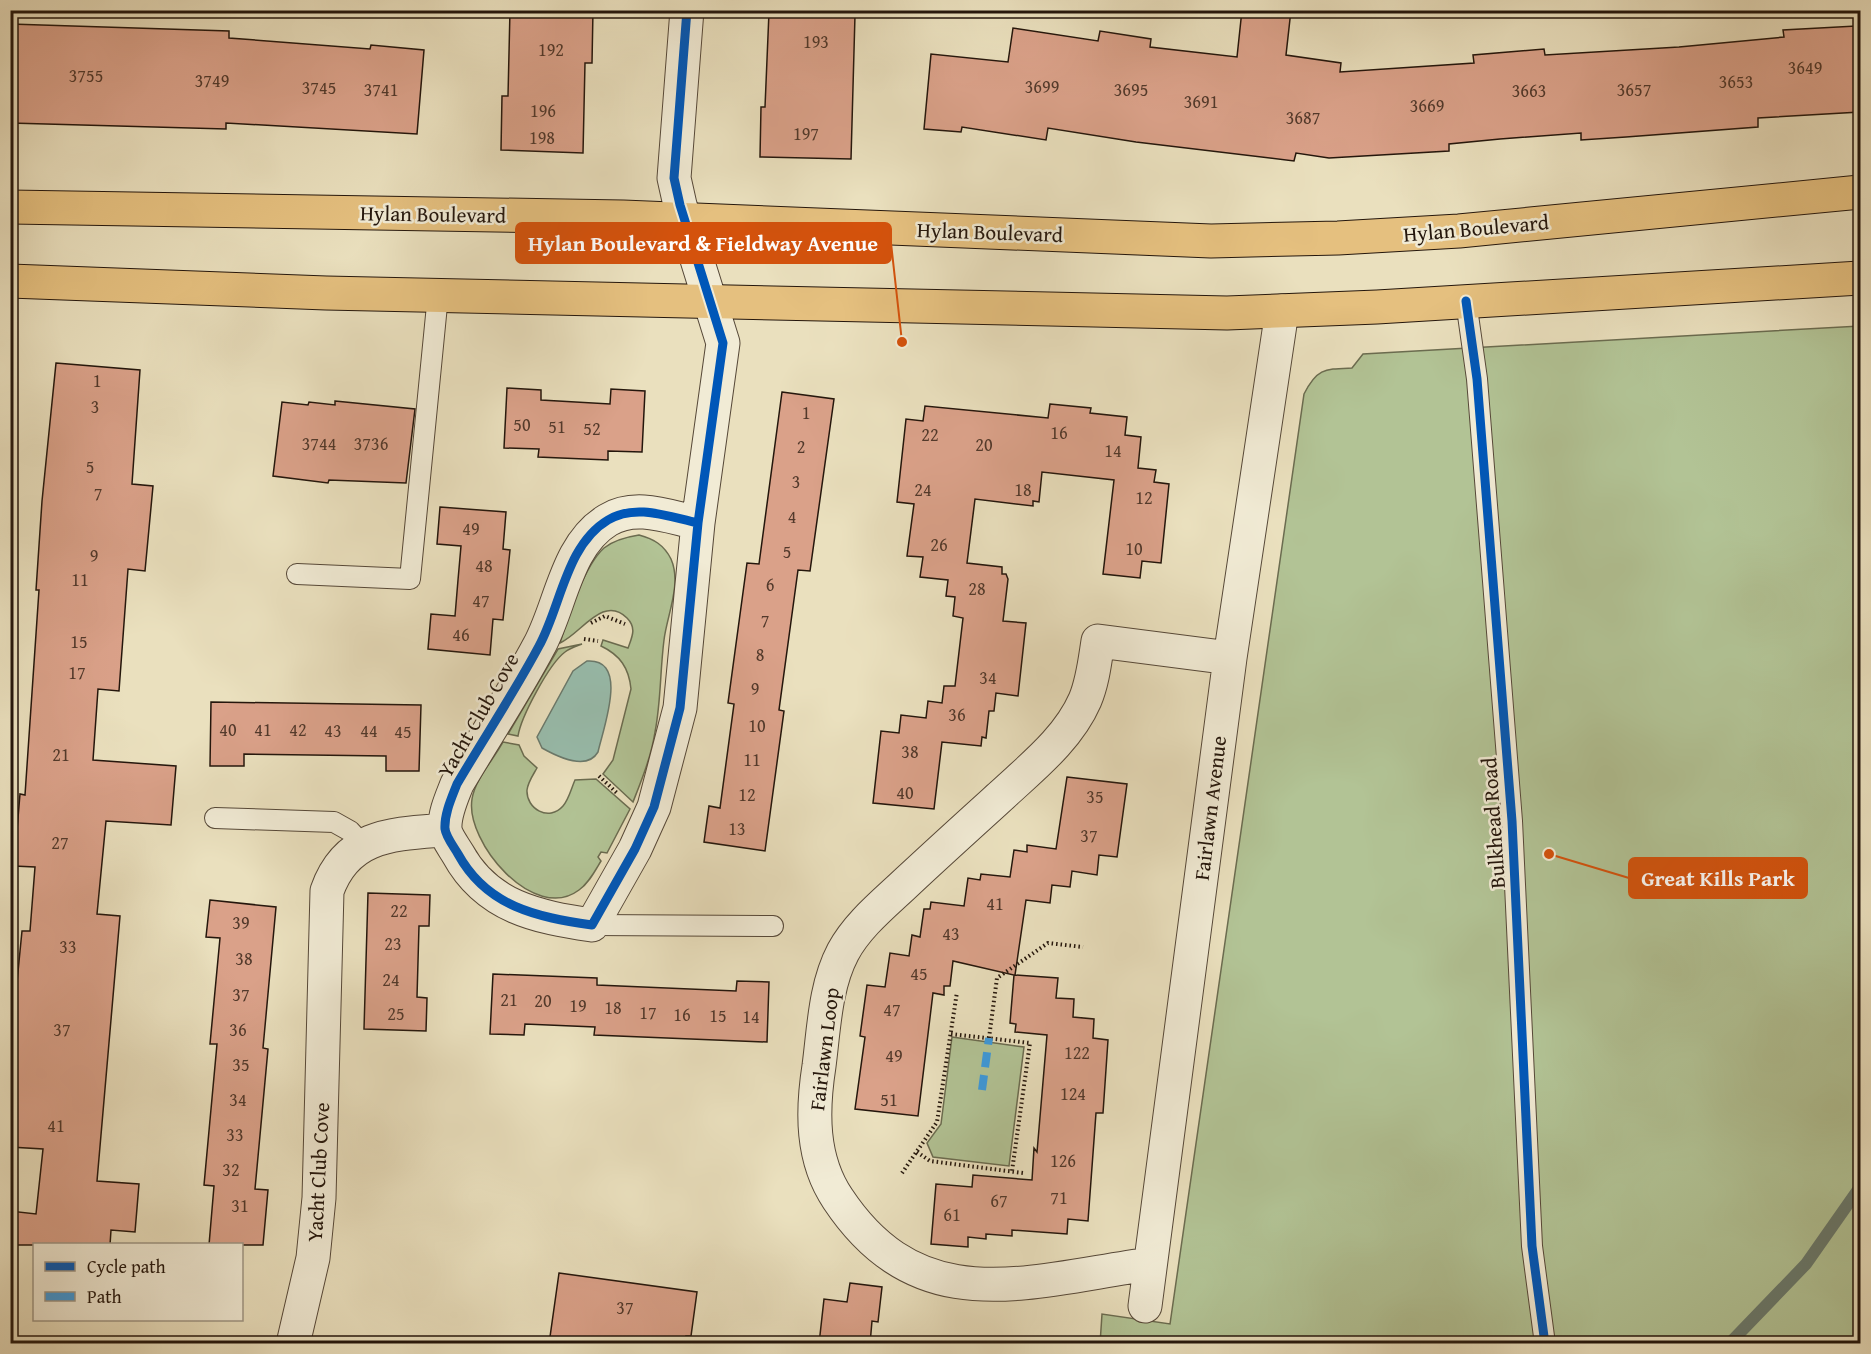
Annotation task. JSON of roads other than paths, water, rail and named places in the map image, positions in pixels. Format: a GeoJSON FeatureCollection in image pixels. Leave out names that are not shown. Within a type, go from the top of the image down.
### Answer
{"type":"FeatureCollection","features":[{"type":"Feature","properties":{"kind":"main road","name":"Hylan Boulevard"},"geometry":{"type":"LineString","coordinates":[[10,207],[611,217],[1129,238],[1273,240],[1459,231],[1860,192]]}},
{"type":"Feature","properties":{"kind":"main road"},"geometry":{"type":"LineString","coordinates":[[10,281],[438,295],[1142,311],[1282,311],[1860,278]]}},
{"type":"Feature","properties":{"kind":"street"},"geometry":{"type":"LineString","coordinates":[[445,830],[463,863],[503,902],[542,917],[592,925],[635,849],[654,807],[669,757],[681,708],[698,523],[723,344],[677,191],[674,160],[687,10]]}},
{"type":"Feature","properties":{"kind":"street","name":"Fairlawn Avenue"},"geometry":{"type":"LineString","coordinates":[[1145,1306],[1230,658],[1282,311]]}},
{"type":"Feature","properties":{"kind":"street","name":"Yacht Club Cove"},"geometry":{"type":"LineString","coordinates":[[292,1344],[313,1258],[319,1198],[327,891],[332,875],[342,861],[363,845],[392,834],[445,830],[448,807],[457,784],[540,645],[575,559],[596,529],[610,518],[630,512],[650,512],[698,523]]}},
{"type":"Feature","properties":{"kind":"street","name":"Fairlawn Loop"},"geometry":{"type":"LineString","coordinates":[[1150,1264],[999,1286],[968,1285],[921,1273],[887,1253],[854,1222],[840,1203],[818,1152],[813,1107],[829,991],[843,952],[871,915],[1054,745],[1085,700],[1091,683],[1098,641],[1230,658]]}},
{"type":"Feature","properties":{"kind":"lane"},"geometry":{"type":"LineString","coordinates":[[297,574],[410,579],[438,295]]}},
{"type":"Feature","properties":{"kind":"lane","name":"Bulkhead Road"},"geometry":{"type":"LineString","coordinates":[[1466,302],[1477,379],[1510,797],[1532,1246],[1545,1344]]}},
{"type":"Feature","properties":{"kind":"lane"},"geometry":{"type":"LineString","coordinates":[[215,818],[334,822],[350,831],[363,845]]}},
{"type":"Feature","properties":{"kind":"lane"},"geometry":{"type":"LineString","coordinates":[[592,925],[773,926]]}},
{"type":"Feature","properties":{"kind":"waterway"},"geometry":{"type":"LineString","coordinates":[[1729,1344],[1806,1264],[1860,1187]]}},
{"type":"Feature","properties":{"kind":"place","name":"Hylan Boulevard & Fieldway Avenue"},"geometry":{"type":"Point","coordinates":[902,342]}},
{"type":"Feature","properties":{"kind":"place","name":"Great Kills Park"},"geometry":{"type":"Point","coordinates":[1549,854]}}]}
